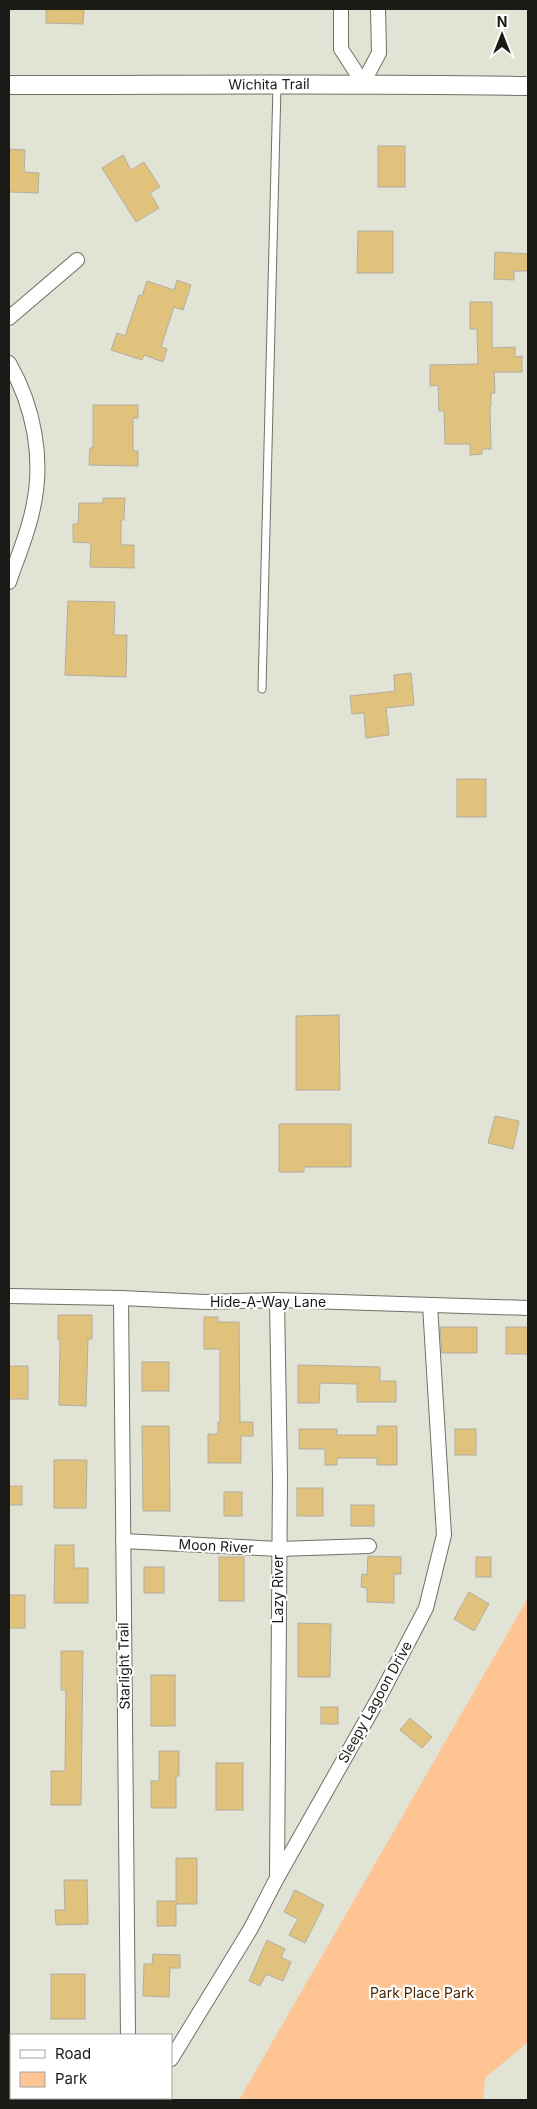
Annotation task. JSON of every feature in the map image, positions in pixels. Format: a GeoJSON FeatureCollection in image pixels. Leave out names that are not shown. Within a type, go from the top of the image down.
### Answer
{"type":"FeatureCollection","features":[{"type":"Feature","properties":{"kind":"street"},"geometry":{"type":"LineString","coordinates":[[341,9],[341,50],[363,84],[379,53],[378,9]]}},
{"type":"Feature","properties":{"kind":"street","name":"Wichita Trail"},"geometry":{"type":"LineString","coordinates":[[9,85],[276,86],[363,84],[528,86]]}},
{"type":"Feature","properties":{"kind":"street"},"geometry":{"type":"LineString","coordinates":[[9,318],[77,260]]}},
{"type":"Feature","properties":{"kind":"street"},"geometry":{"type":"LineString","coordinates":[[9,363],[20,384],[32,419],[37,466],[36,492],[31,516],[9,582]]}},
{"type":"Feature","properties":{"kind":"street","name":"Hide-A-Way Lane"},"geometry":{"type":"LineString","coordinates":[[9,1296],[205,1302],[276,1300],[528,1308]]}},
{"type":"Feature","properties":{"kind":"street","name":"Starlight Trail"},"geometry":{"type":"LineString","coordinates":[[121,1298],[128,2034]]}},
{"type":"Feature","properties":{"kind":"street","name":"Lazy River"},"geometry":{"type":"LineString","coordinates":[[276,1300],[280,1477],[277,1878]]}},
{"type":"Feature","properties":{"kind":"street","name":"Sleepy Lagoon Drive"},"geometry":{"type":"LineString","coordinates":[[172,2057],[242,1943],[381,1694],[426,1608],[444,1535],[430,1305]]}},
{"type":"Feature","properties":{"kind":"street","name":"Moon River"},"geometry":{"type":"LineString","coordinates":[[123,1542],[279,1549],[369,1546]]}},
{"type":"Feature","properties":{"kind":"lane"},"geometry":{"type":"LineString","coordinates":[[262,689],[276,86]]}},
{"type":"Feature","properties":{"kind":"green space","name":"Park Place Park"},"geometry":{"type":"Polygon","coordinates":[[[528,1598],[528,2042],[485,2078],[483,2100],[239,2100],[528,1598]]]}},
{"type":"Feature","properties":{"kind":"building"},"geometry":{"type":"Polygon","coordinates":[[[46,9],[84,9],[83,24],[46,23],[46,9]]]}},
{"type":"Feature","properties":{"kind":"building"},"geometry":{"type":"Polygon","coordinates":[[[378,146],[405,146],[405,187],[378,187],[378,146]]]}},
{"type":"Feature","properties":{"kind":"building"},"geometry":{"type":"Polygon","coordinates":[[[9,149],[25,150],[24,172],[39,173],[38,193],[9,192],[9,149]]]}},
{"type":"Feature","properties":{"kind":"building"},"geometry":{"type":"Polygon","coordinates":[[[123,155],[131,170],[144,162],[160,187],[150,193],[159,208],[136,222],[102,168],[123,155]]]}},
{"type":"Feature","properties":{"kind":"building"},"geometry":{"type":"Polygon","coordinates":[[[358,231],[393,231],[393,273],[357,273],[358,231]]]}},
{"type":"Feature","properties":{"kind":"building"},"geometry":{"type":"Polygon","coordinates":[[[495,252],[528,254],[528,271],[514,271],[514,280],[494,279],[495,252]]]}},
{"type":"Feature","properties":{"kind":"building"},"geometry":{"type":"Polygon","coordinates":[[[177,280],[191,285],[183,310],[174,307],[161,347],[167,349],[163,362],[144,355],[142,360],[111,350],[117,333],[125,336],[139,295],[142,296],[147,281],[174,290],[177,280]]]}},
{"type":"Feature","properties":{"kind":"building"},"geometry":{"type":"Polygon","coordinates":[[[470,302],[492,302],[492,348],[515,347],[515,357],[522,356],[522,372],[494,372],[495,393],[491,393],[490,406],[491,449],[482,449],[482,454],[470,455],[470,444],[445,444],[444,411],[439,411],[438,385],[430,386],[430,365],[478,364],[477,329],[470,329],[470,302]]]}},
{"type":"Feature","properties":{"kind":"building"},"geometry":{"type":"Polygon","coordinates":[[[93,405],[138,405],[138,418],[133,418],[133,451],[138,451],[138,466],[89,465],[90,448],[93,448],[93,405]]]}},
{"type":"Feature","properties":{"kind":"building"},"geometry":{"type":"Polygon","coordinates":[[[103,498],[125,498],[124,520],[121,520],[121,545],[134,545],[134,568],[90,567],[91,543],[73,542],[73,524],[78,524],[79,503],[103,503],[103,498]]]}},
{"type":"Feature","properties":{"kind":"building"},"geometry":{"type":"Polygon","coordinates":[[[68,601],[115,602],[114,635],[127,635],[126,677],[65,675],[68,601]]]}},
{"type":"Feature","properties":{"kind":"building"},"geometry":{"type":"Polygon","coordinates":[[[411,673],[414,705],[386,708],[389,735],[366,738],[364,713],[352,714],[350,696],[395,691],[394,675],[411,673]]]}},
{"type":"Feature","properties":{"kind":"building"},"geometry":{"type":"Polygon","coordinates":[[[457,779],[486,779],[486,817],[457,817],[457,779]]]}},
{"type":"Feature","properties":{"kind":"building"},"geometry":{"type":"Polygon","coordinates":[[[339,1015],[340,1090],[296,1090],[296,1016],[339,1015]]]}},
{"type":"Feature","properties":{"kind":"building"},"geometry":{"type":"Polygon","coordinates":[[[495,1116],[519,1121],[513,1149],[488,1143],[495,1116]]]}},
{"type":"Feature","properties":{"kind":"building"},"geometry":{"type":"Polygon","coordinates":[[[279,1124],[351,1124],[351,1167],[304,1167],[304,1172],[279,1172],[279,1124]]]}},
{"type":"Feature","properties":{"kind":"building"},"geometry":{"type":"Polygon","coordinates":[[[58,1315],[92,1315],[92,1339],[88,1339],[86,1406],[59,1405],[60,1339],[58,1339],[58,1315]]]}},
{"type":"Feature","properties":{"kind":"building"},"geometry":{"type":"Polygon","coordinates":[[[204,1317],[218,1317],[218,1322],[239,1322],[240,1422],[253,1422],[253,1436],[241,1436],[241,1463],[208,1463],[208,1434],[218,1434],[218,1422],[220,1422],[220,1349],[204,1349],[204,1317]]]}},
{"type":"Feature","properties":{"kind":"building"},"geometry":{"type":"Polygon","coordinates":[[[440,1327],[477,1327],[477,1353],[442,1353],[440,1327]]]}},
{"type":"Feature","properties":{"kind":"building"},"geometry":{"type":"Polygon","coordinates":[[[506,1327],[528,1327],[528,1354],[506,1354],[506,1327]]]}},
{"type":"Feature","properties":{"kind":"building"},"geometry":{"type":"Polygon","coordinates":[[[142,1362],[169,1362],[169,1391],[142,1391],[142,1362]]]}},
{"type":"Feature","properties":{"kind":"building"},"geometry":{"type":"Polygon","coordinates":[[[298,1365],[380,1367],[380,1381],[396,1381],[396,1402],[357,1402],[357,1384],[320,1383],[319,1403],[298,1403],[298,1365]]]}},
{"type":"Feature","properties":{"kind":"building"},"geometry":{"type":"Polygon","coordinates":[[[9,1366],[28,1366],[28,1399],[9,1399],[9,1366]]]}},
{"type":"Feature","properties":{"kind":"building"},"geometry":{"type":"Polygon","coordinates":[[[142,1426],[169,1426],[170,1511],[143,1511],[142,1426]]]}},
{"type":"Feature","properties":{"kind":"building"},"geometry":{"type":"Polygon","coordinates":[[[377,1426],[397,1426],[397,1465],[377,1465],[377,1458],[337,1458],[337,1465],[325,1465],[325,1449],[299,1449],[299,1429],[337,1429],[337,1435],[377,1435],[377,1426]]]}},
{"type":"Feature","properties":{"kind":"building"},"geometry":{"type":"Polygon","coordinates":[[[455,1429],[476,1429],[476,1455],[455,1455],[455,1429]]]}},
{"type":"Feature","properties":{"kind":"building"},"geometry":{"type":"Polygon","coordinates":[[[54,1460],[87,1460],[86,1508],[54,1508],[54,1460]]]}},
{"type":"Feature","properties":{"kind":"building"},"geometry":{"type":"Polygon","coordinates":[[[9,1486],[22,1486],[22,1505],[9,1505],[9,1486]]]}},
{"type":"Feature","properties":{"kind":"building"},"geometry":{"type":"Polygon","coordinates":[[[297,1488],[323,1488],[323,1516],[297,1516],[297,1488]]]}},
{"type":"Feature","properties":{"kind":"building"},"geometry":{"type":"Polygon","coordinates":[[[224,1492],[242,1492],[242,1516],[224,1516],[224,1492]]]}},
{"type":"Feature","properties":{"kind":"building"},"geometry":{"type":"Polygon","coordinates":[[[351,1505],[374,1505],[374,1526],[351,1526],[351,1505]]]}},
{"type":"Feature","properties":{"kind":"building"},"geometry":{"type":"Polygon","coordinates":[[[55,1545],[74,1545],[74,1568],[88,1568],[88,1603],[54,1603],[55,1545]]]}},
{"type":"Feature","properties":{"kind":"building"},"geometry":{"type":"Polygon","coordinates":[[[368,1556],[401,1557],[401,1574],[394,1574],[394,1603],[367,1602],[367,1588],[361,1587],[362,1574],[367,1575],[368,1556]]]}},
{"type":"Feature","properties":{"kind":"building"},"geometry":{"type":"Polygon","coordinates":[[[219,1557],[244,1557],[244,1601],[219,1601],[219,1557]]]}},
{"type":"Feature","properties":{"kind":"building"},"geometry":{"type":"Polygon","coordinates":[[[476,1557],[491,1557],[491,1577],[476,1577],[476,1557]]]}},
{"type":"Feature","properties":{"kind":"building"},"geometry":{"type":"Polygon","coordinates":[[[144,1567],[164,1567],[164,1593],[144,1593],[144,1567]]]}},
{"type":"Feature","properties":{"kind":"building"},"geometry":{"type":"Polygon","coordinates":[[[469,1592],[489,1604],[474,1631],[454,1619],[469,1592]]]}},
{"type":"Feature","properties":{"kind":"building"},"geometry":{"type":"Polygon","coordinates":[[[9,1595],[25,1595],[25,1628],[9,1628],[9,1595]]]}},
{"type":"Feature","properties":{"kind":"building"},"geometry":{"type":"Polygon","coordinates":[[[298,1623],[331,1624],[330,1677],[298,1677],[298,1623]]]}},
{"type":"Feature","properties":{"kind":"building"},"geometry":{"type":"Polygon","coordinates":[[[61,1651],[83,1651],[81,1805],[51,1805],[51,1771],[65,1771],[66,1690],[61,1690],[61,1651]]]}},
{"type":"Feature","properties":{"kind":"building"},"geometry":{"type":"Polygon","coordinates":[[[151,1675],[175,1675],[175,1726],[151,1726],[151,1675]]]}},
{"type":"Feature","properties":{"kind":"building"},"geometry":{"type":"Polygon","coordinates":[[[321,1707],[338,1707],[338,1724],[321,1724],[321,1707]]]}},
{"type":"Feature","properties":{"kind":"building"},"geometry":{"type":"Polygon","coordinates":[[[410,1718],[432,1737],[422,1748],[400,1730],[410,1718]]]}},
{"type":"Feature","properties":{"kind":"building"},"geometry":{"type":"Polygon","coordinates":[[[159,1751],[179,1751],[179,1776],[176,1776],[176,1808],[151,1808],[151,1781],[159,1781],[159,1751]]]}},
{"type":"Feature","properties":{"kind":"building"},"geometry":{"type":"Polygon","coordinates":[[[216,1763],[243,1763],[243,1810],[216,1810],[216,1763]]]}},
{"type":"Feature","properties":{"kind":"building"},"geometry":{"type":"Polygon","coordinates":[[[176,1858],[197,1858],[197,1904],[176,1904],[176,1926],[157,1926],[157,1901],[176,1901],[176,1858]]]}},
{"type":"Feature","properties":{"kind":"building"},"geometry":{"type":"Polygon","coordinates":[[[64,1880],[87,1880],[88,1924],[56,1925],[55,1910],[65,1910],[64,1880]]]}},
{"type":"Feature","properties":{"kind":"building"},"geometry":{"type":"Polygon","coordinates":[[[295,1890],[324,1905],[305,1943],[289,1935],[298,1919],[284,1912],[295,1890]]]}},
{"type":"Feature","properties":{"kind":"building"},"geometry":{"type":"Polygon","coordinates":[[[267,1940],[285,1949],[281,1957],[291,1962],[283,1981],[266,1974],[260,1986],[249,1981],[267,1940]]]}},
{"type":"Feature","properties":{"kind":"building"},"geometry":{"type":"Polygon","coordinates":[[[153,1954],[180,1955],[180,1968],[170,1968],[169,1997],[143,1996],[144,1964],[152,1964],[153,1954]]]}},
{"type":"Feature","properties":{"kind":"building"},"geometry":{"type":"Polygon","coordinates":[[[51,1974],[85,1974],[85,2019],[51,2019],[51,1974]]]}}]}
